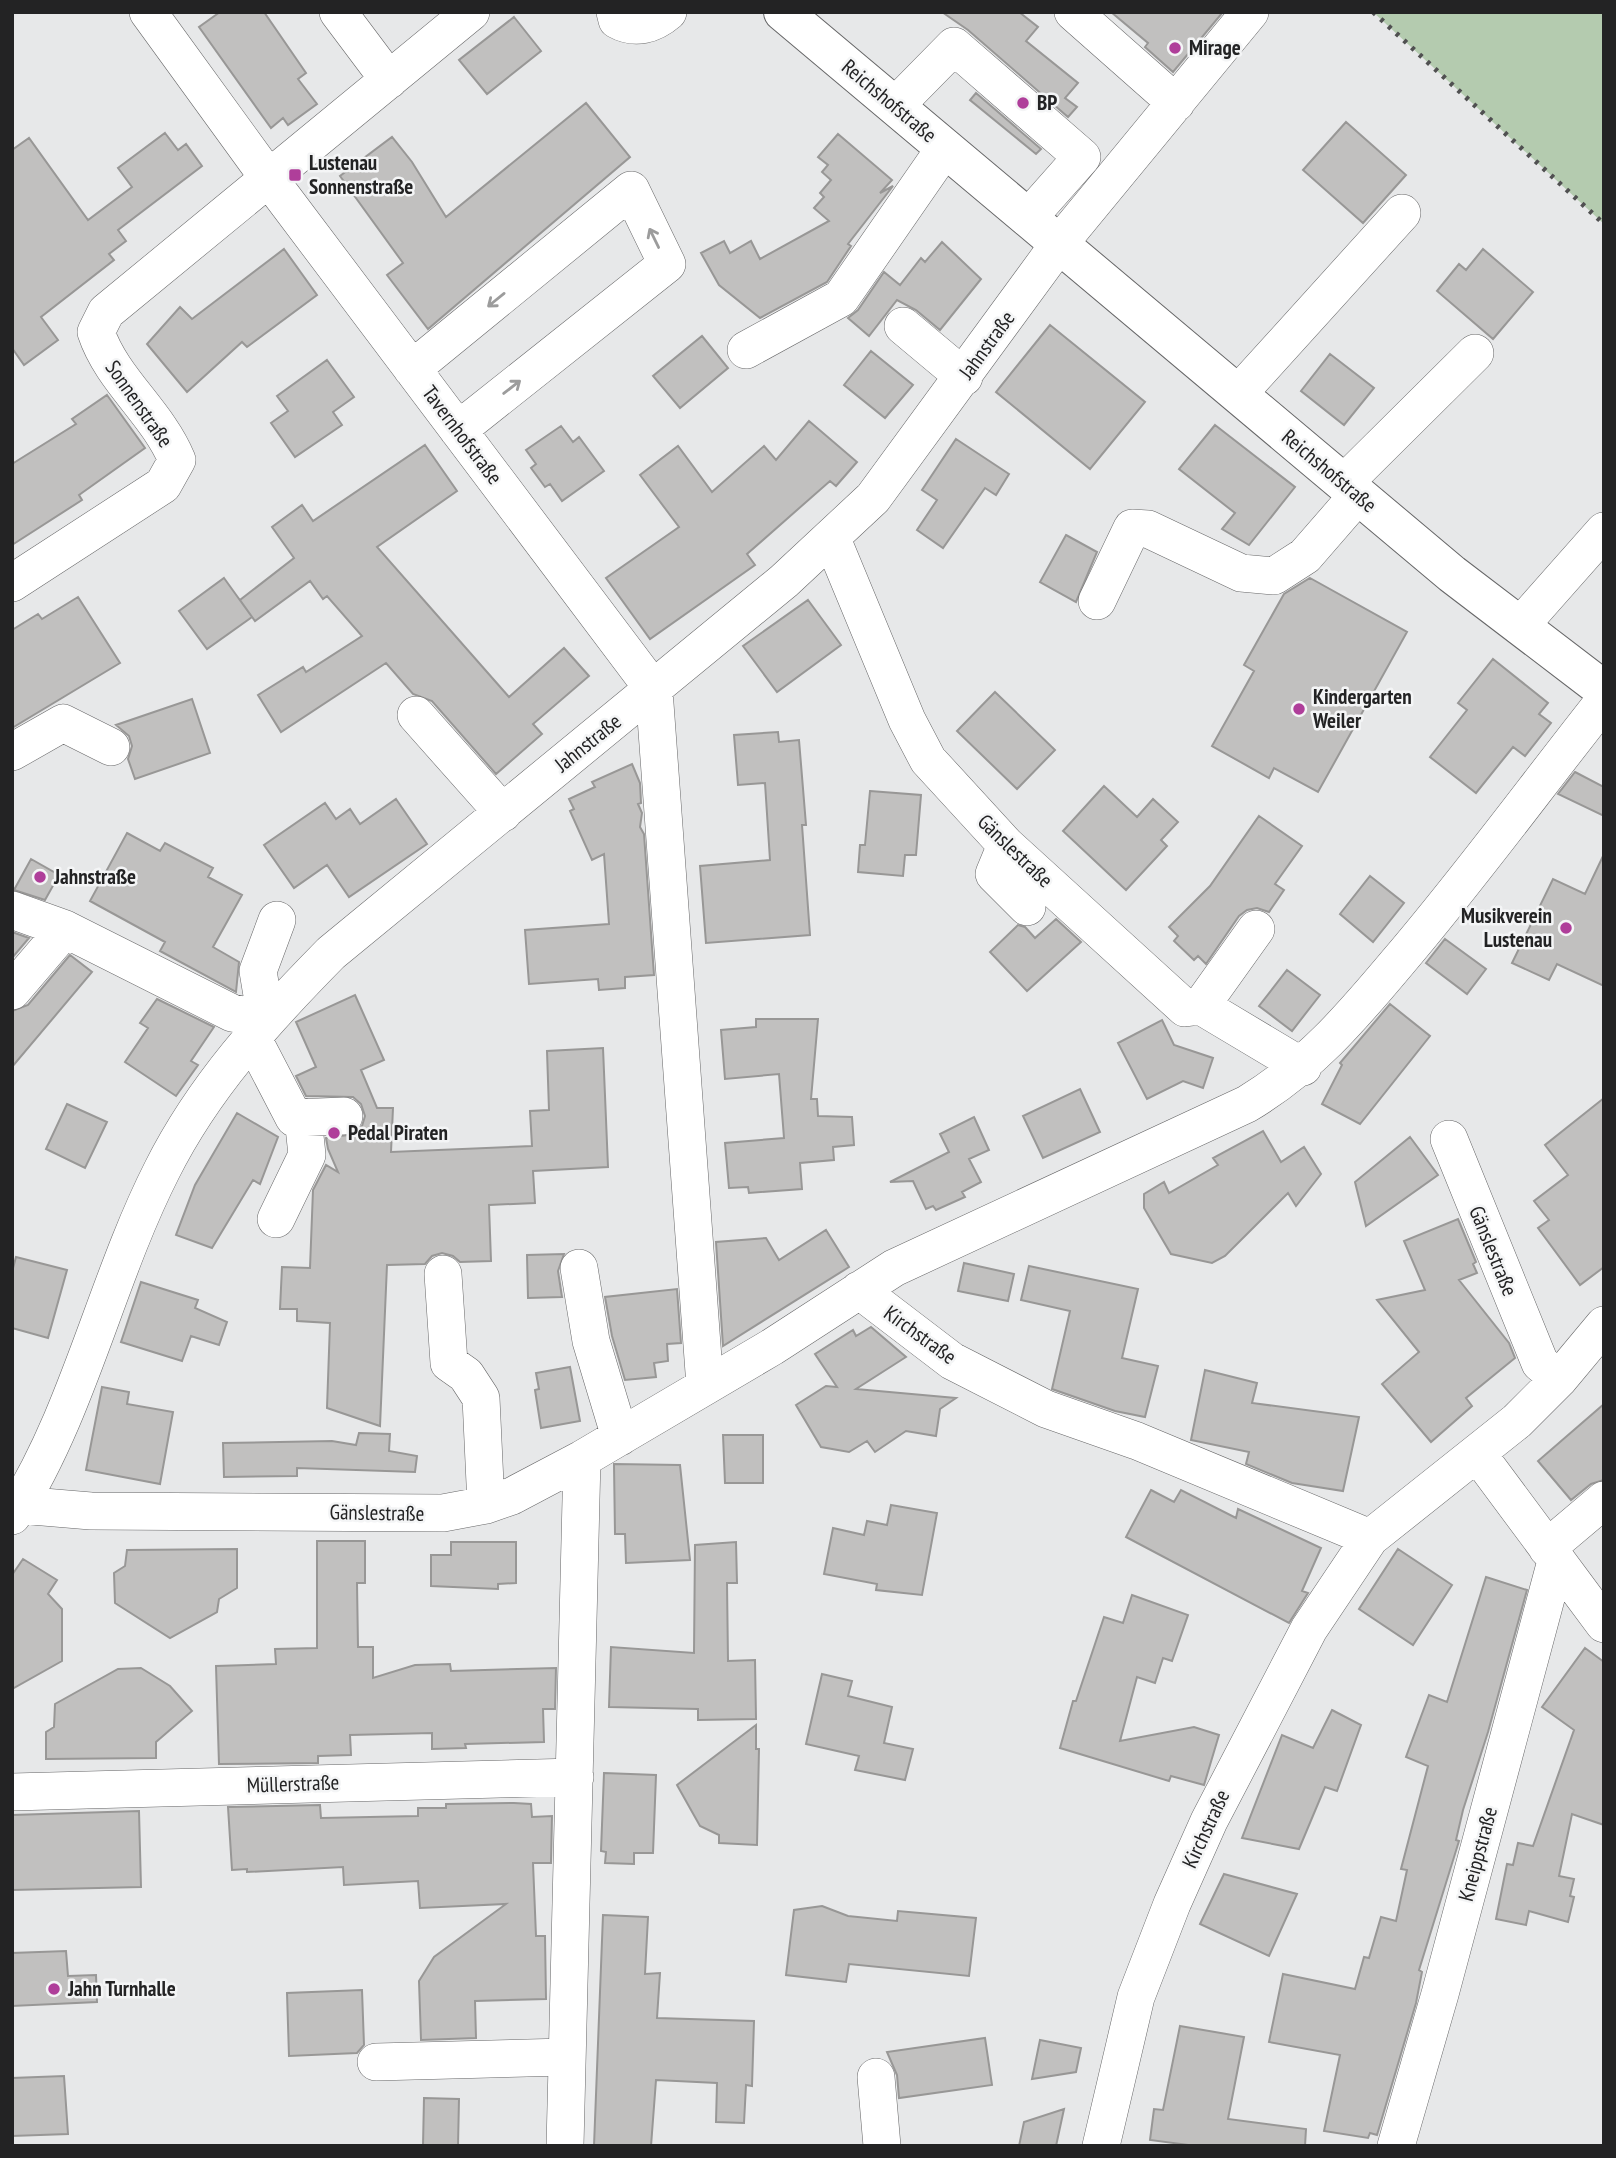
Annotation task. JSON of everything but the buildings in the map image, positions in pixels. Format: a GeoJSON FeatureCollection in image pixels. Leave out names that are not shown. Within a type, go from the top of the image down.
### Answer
{"type":"FeatureCollection","features":[{"type":"Feature","properties":{"kind":"main road","name":"Reichshofstraße"},"geometry":{"type":"LineString","coordinates":[[783,12],[1452,574],[1604,690]]}},
{"type":"Feature","properties":{"kind":"street","name":"Tavernhofstraße"},"geometry":{"type":"LineString","coordinates":[[148,12],[270,180],[654,690]]}},
{"type":"Feature","properties":{"kind":"street"},"geometry":{"type":"LineString","coordinates":[[338,12],[389,80]]}},
{"type":"Feature","properties":{"kind":"street"},"geometry":{"type":"LineString","coordinates":[[270,180],[471,12]]}},
{"type":"Feature","properties":{"kind":"street"},"geometry":{"type":"LineString","coordinates":[[615,12],[617,20],[628,26],[652,24],[668,12]]}},
{"type":"Feature","properties":{"kind":"street"},"geometry":{"type":"LineString","coordinates":[[1073,12],[1176,103]]}},
{"type":"Feature","properties":{"kind":"street"},"geometry":{"type":"LineString","coordinates":[[1059,244],[1251,12]]}},
{"type":"Feature","properties":{"kind":"street"},"geometry":{"type":"LineString","coordinates":[[895,106],[954,46],[1082,157],[1028,218]]}},
{"type":"Feature","properties":{"kind":"street"},"geometry":{"type":"LineString","coordinates":[[747,350],[841,298],[945,148]]}},
{"type":"Feature","properties":{"kind":"street","name":"Sonnenstraße"},"geometry":{"type":"LineString","coordinates":[[12,583],[163,485],[177,460],[167,435],[103,353],[96,332],[106,312],[270,180]]}},
{"type":"Feature","properties":{"kind":"street"},"geometry":{"type":"LineString","coordinates":[[412,369],[631,190],[667,264],[458,430]]}},
{"type":"Feature","properties":{"kind":"street"},"geometry":{"type":"LineString","coordinates":[[1238,394],[1402,213]]}},
{"type":"Feature","properties":{"kind":"street","name":"Jahnstraße"},"geometry":{"type":"LineString","coordinates":[[16,1511],[49,1444],[162,1169],[209,1090],[259,1028],[331,953],[654,690],[832,539],[873,498],[1059,244]]}},
{"type":"Feature","properties":{"kind":"street"},"geometry":{"type":"LineString","coordinates":[[903,326],[964,377]]}},
{"type":"Feature","properties":{"kind":"street"},"geometry":{"type":"LineString","coordinates":[[1097,601],[1132,528],[1147,529],[1241,573],[1274,576],[1305,556],[1351,489],[1475,353]]}},
{"type":"Feature","properties":{"kind":"street"},"geometry":{"type":"LineString","coordinates":[[1520,626],[1604,531]]}},
{"type":"Feature","properties":{"kind":"street","name":"Gänslestraße"},"geometry":{"type":"LineString","coordinates":[[832,539],[906,720],[928,760],[1006,845],[1185,1008],[1201,1006],[1303,1067]]}},
{"type":"Feature","properties":{"kind":"street"},"geometry":{"type":"LineString","coordinates":[[654,690],[705,1386]]}},
{"type":"Feature","properties":{"kind":"street","name":"Gänslestraße"},"geometry":{"type":"LineString","coordinates":[[16,1511],[443,1513],[486,1505],[512,1496],[582,1459],[772,1348],[894,1268],[1247,1104],[1303,1067],[1334,1037],[1424,931],[1604,701]]}},
{"type":"Feature","properties":{"kind":"street"},"geometry":{"type":"LineString","coordinates":[[416,715],[503,813]]}},
{"type":"Feature","properties":{"kind":"street"},"geometry":{"type":"LineString","coordinates":[[12,752],[63,723],[111,747]]}},
{"type":"Feature","properties":{"kind":"street"},"geometry":{"type":"LineString","coordinates":[[1006,845],[994,874],[1027,907]]}},
{"type":"Feature","properties":{"kind":"street"},"geometry":{"type":"LineString","coordinates":[[12,911],[65,929],[259,1028]]}},
{"type":"Feature","properties":{"kind":"street"},"geometry":{"type":"LineString","coordinates":[[277,920],[258,971],[259,1028],[294,1118],[344,1116]]}},
{"type":"Feature","properties":{"kind":"street"},"geometry":{"type":"LineString","coordinates":[[12,991],[65,929]]}},
{"type":"Feature","properties":{"kind":"street"},"geometry":{"type":"LineString","coordinates":[[1201,1006],[1256,929]]}},
{"type":"Feature","properties":{"kind":"street"},"geometry":{"type":"LineString","coordinates":[[276,1220],[307,1155],[303,1117]]}},
{"type":"Feature","properties":{"kind":"street","name":"Gänslestraße"},"geometry":{"type":"LineString","coordinates":[[1449,1139],[1550,1371]]}},
{"type":"Feature","properties":{"kind":"street"},"geometry":{"type":"LineString","coordinates":[[579,1268],[591,1341],[620,1437]]}},
{"type":"Feature","properties":{"kind":"street"},"geometry":{"type":"LineString","coordinates":[[443,1275],[449,1363],[466,1375],[481,1398],[486,1505]]}},
{"type":"Feature","properties":{"kind":"street","name":"Kirchstraße"},"geometry":{"type":"LineString","coordinates":[[859,1290],[952,1361],[1046,1409],[1137,1441],[1370,1538]]}},
{"type":"Feature","properties":{"kind":"street","name":"Kirchstraße"},"geometry":{"type":"LineString","coordinates":[[1101,2146],[1136,1997],[1172,1904],[1227,1786],[1303,1639],[1346,1570],[1370,1538],[1517,1421],[1550,1371],[1597,1346]]}},
{"type":"Feature","properties":{"kind":"street"},"geometry":{"type":"LineString","coordinates":[[1477,1453],[1604,1625]]}},
{"type":"Feature","properties":{"kind":"street"},"geometry":{"type":"LineString","coordinates":[[565,2146],[582,1459]]}},
{"type":"Feature","properties":{"kind":"street"},"geometry":{"type":"LineString","coordinates":[[1551,1554],[1604,1500]]}},
{"type":"Feature","properties":{"kind":"street","name":"Kneippstraße"},"geometry":{"type":"LineString","coordinates":[[1396,2146],[1440,1994],[1551,1554]]}},
{"type":"Feature","properties":{"kind":"street","name":"Müllerstraße"},"geometry":{"type":"LineString","coordinates":[[12,1792],[575,1777]]}},
{"type":"Feature","properties":{"kind":"street"},"geometry":{"type":"LineString","coordinates":[[376,2062],[566,2057]]}},
{"type":"Feature","properties":{"kind":"street"},"geometry":{"type":"LineString","coordinates":[[876,2077],[882,2146]]}},
{"type":"Feature","properties":{"kind":"green space"},"geometry":{"type":"Polygon","coordinates":[[[1373,12],[1604,12],[1604,224],[1373,12]]]}},
{"type":"Feature","properties":{"kind":"railway"},"geometry":{"type":"LineString","coordinates":[[1373,12],[1604,224]]}},
{"type":"Feature","properties":{"kind":"place","name":"Mirage"},"geometry":{"type":"Point","coordinates":[1175,48]}},
{"type":"Feature","properties":{"kind":"place","name":"BP"},"geometry":{"type":"Point","coordinates":[1023,103]}},
{"type":"Feature","properties":{"kind":"place","name":"Lustenau Sonnenstraße"},"geometry":{"type":"Point","coordinates":[295,175]}},
{"type":"Feature","properties":{"kind":"place","name":"Kindergarten Weiler"},"geometry":{"type":"Point","coordinates":[1299,709]}},
{"type":"Feature","properties":{"kind":"place","name":"Jahnstraße"},"geometry":{"type":"Point","coordinates":[40,877]}},
{"type":"Feature","properties":{"kind":"place","name":"Musikverein Lustenau"},"geometry":{"type":"Point","coordinates":[1566,928]}},
{"type":"Feature","properties":{"kind":"place","name":"Pedal Piraten"},"geometry":{"type":"Point","coordinates":[334,1133]}},
{"type":"Feature","properties":{"kind":"place","name":"Jahn Turnhalle"},"geometry":{"type":"Point","coordinates":[54,1989]}}]}
